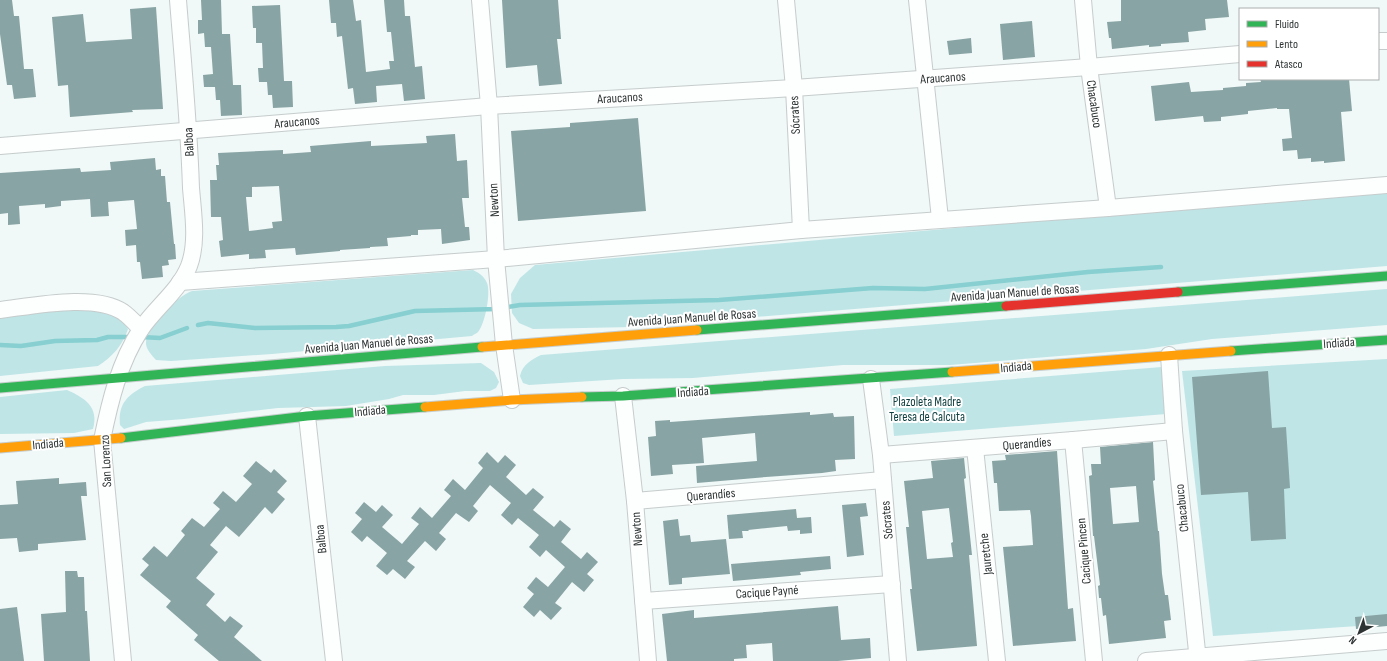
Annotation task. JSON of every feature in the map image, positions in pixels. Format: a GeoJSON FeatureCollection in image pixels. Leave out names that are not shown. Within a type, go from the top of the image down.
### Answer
{"type":"FeatureCollection","features":[{"type":"Feature","properties":{"kind":"street","name":"Balboa"},"geometry":{"type":"LineString","coordinates":[[178,0],[189,131],[194,245],[189,266],[180,282]]}},
{"type":"Feature","properties":{"kind":"street","name":"Newton"},"geometry":{"type":"LineString","coordinates":[[480,0],[489,106],[496,259],[504,345],[512,400]]}},
{"type":"Feature","properties":{"kind":"street","name":"Sócrates"},"geometry":{"type":"LineString","coordinates":[[786,0],[794,88],[801,230]]}},
{"type":"Feature","properties":{"kind":"street"},"geometry":{"type":"LineString","coordinates":[[917,0],[940,219]]}},
{"type":"Feature","properties":{"kind":"street","name":"Chacabuco"},"geometry":{"type":"LineString","coordinates":[[1083,0],[1089,67],[1108,208]]}},
{"type":"Feature","properties":{"kind":"street","name":"Araucanos"},"geometry":{"type":"LineString","coordinates":[[0,146],[489,106],[925,79],[1239,54]]}},
{"type":"Feature","properties":{"kind":"street"},"geometry":{"type":"LineString","coordinates":[[180,282],[496,259],[801,230],[1108,208],[1387,185]]}},
{"type":"Feature","properties":{"kind":"street","name":"Avenida Juan Manuel de Rosas"},"geometry":{"type":"LineString","coordinates":[[0,388],[504,345],[1387,276]]}},
{"type":"Feature","properties":{"kind":"street","name":"San Lorenzo"},"geometry":{"type":"LineString","coordinates":[[123,661],[102,440],[116,379],[126,356],[141,329],[180,282]]}},
{"type":"Feature","properties":{"kind":"street"},"geometry":{"type":"LineString","coordinates":[[0,310],[78,301],[104,305],[123,312],[141,329]]}},
{"type":"Feature","properties":{"kind":"street","name":"Indiada"},"geometry":{"type":"LineString","coordinates":[[0,448],[102,440],[307,416],[512,400],[622,396],[870,379],[1169,355],[1387,340]]}},
{"type":"Feature","properties":{"kind":"street","name":"Chacabuco"},"geometry":{"type":"LineString","coordinates":[[1169,355],[1174,431],[1198,659]]}},
{"type":"Feature","properties":{"kind":"street","name":"Sócrates"},"geometry":{"type":"LineString","coordinates":[[870,379],[884,480],[898,661]]}},
{"type":"Feature","properties":{"kind":"street","name":"Newton"},"geometry":{"type":"LineString","coordinates":[[622,396],[635,501],[648,661]]}},
{"type":"Feature","properties":{"kind":"street","name":"Balboa"},"geometry":{"type":"LineString","coordinates":[[307,416],[334,661]]}},
{"type":"Feature","properties":{"kind":"street","name":"Querandíes"},"geometry":{"type":"LineString","coordinates":[[881,455],[1174,431]]}},
{"type":"Feature","properties":{"kind":"street","name":"Cacique Pincen"},"geometry":{"type":"LineString","coordinates":[[1074,440],[1094,661]]}},
{"type":"Feature","properties":{"kind":"street","name":"Jauretche"},"geometry":{"type":"LineString","coordinates":[[975,448],[997,661]]}},
{"type":"Feature","properties":{"kind":"street","name":"Querandíes"},"geometry":{"type":"LineString","coordinates":[[635,501],[884,480]]}},
{"type":"Feature","properties":{"kind":"street","name":"Cacique Payné"},"geometry":{"type":"LineString","coordinates":[[643,601],[892,584]]}},
{"type":"Feature","properties":{"kind":"street"},"geometry":{"type":"LineString","coordinates":[[1146,661],[1198,659],[1387,641]]}},
{"type":"Feature","properties":{"kind":"green space"},"geometry":{"type":"Polygon","coordinates":[[[1387,190],[1387,266],[632,327],[533,329],[519,323],[512,313],[511,294],[520,278],[535,265],[1387,190]]]}},
{"type":"Feature","properties":{"kind":"green space"},"geometry":{"type":"Polygon","coordinates":[[[473,270],[481,275],[486,281],[488,294],[487,308],[481,328],[472,336],[272,354],[171,361],[156,360],[150,353],[146,344],[147,337],[163,313],[178,299],[192,291],[473,270]]]}},
{"type":"Feature","properties":{"kind":"green space"},"geometry":{"type":"Polygon","coordinates":[[[1387,289],[1387,325],[1212,339],[1146,349],[950,365],[843,365],[693,378],[623,379],[529,385],[523,383],[520,376],[525,365],[541,355],[1387,289]]]}},
{"type":"Feature","properties":{"kind":"green space"},"geometry":{"type":"Polygon","coordinates":[[[61,306],[98,310],[107,313],[122,322],[128,329],[126,335],[112,355],[98,366],[0,376],[0,315],[61,306]]]}},
{"type":"Feature","properties":{"kind":"green space"},"geometry":{"type":"Polygon","coordinates":[[[1387,359],[1387,624],[1213,636],[1182,371],[1387,359]]]}},
{"type":"Feature","properties":{"kind":"green space"},"geometry":{"type":"Polygon","coordinates":[[[481,363],[494,372],[499,382],[496,388],[490,391],[465,391],[434,395],[403,395],[389,399],[346,406],[278,408],[146,422],[124,429],[120,425],[122,406],[125,401],[133,393],[145,386],[385,366],[481,363]]]}},
{"type":"Feature","properties":{"kind":"green space","name":"Plazoleta Madre Teresa de Calcuta"},"geometry":{"type":"Polygon","coordinates":[[[1162,367],[1166,414],[894,436],[890,389],[1162,367]]]}},
{"type":"Feature","properties":{"kind":"green space"},"geometry":{"type":"Polygon","coordinates":[[[67,390],[80,396],[89,404],[94,415],[93,429],[74,433],[0,434],[0,397],[67,390]]]}},
{"type":"Feature","properties":{"kind":"building"},"geometry":{"type":"Polygon","coordinates":[[[0,0],[12,0],[14,16],[19,16],[24,69],[33,69],[36,97],[14,99],[12,85],[7,85],[0,34],[0,0]]]}},
{"type":"Feature","properties":{"kind":"building"},"geometry":{"type":"Polygon","coordinates":[[[201,0],[221,0],[222,34],[230,34],[233,85],[241,85],[242,115],[221,116],[220,100],[216,100],[215,87],[204,87],[203,75],[213,74],[211,47],[205,47],[204,33],[198,34],[198,20],[202,20],[201,0]]]}},
{"type":"Feature","properties":{"kind":"building"},"geometry":{"type":"Polygon","coordinates":[[[329,0],[353,0],[356,21],[361,20],[366,72],[390,69],[389,61],[394,61],[391,32],[387,32],[384,0],[404,0],[405,16],[410,16],[415,67],[422,66],[425,99],[404,101],[402,84],[376,86],[377,102],[355,104],[353,88],[348,89],[342,36],[337,37],[336,23],[331,23],[329,0]]]}},
{"type":"Feature","properties":{"kind":"building"},"geometry":{"type":"Polygon","coordinates":[[[502,0],[558,0],[561,39],[557,39],[562,84],[539,86],[537,65],[506,68],[502,0]]]}},
{"type":"Feature","properties":{"kind":"building"},"geometry":{"type":"Polygon","coordinates":[[[1121,0],[1227,0],[1229,17],[1205,19],[1206,30],[1188,32],[1189,42],[1161,44],[1161,46],[1149,47],[1149,45],[1112,49],[1107,22],[1121,21],[1121,0]]]}},
{"type":"Feature","properties":{"kind":"building"},"geometry":{"type":"Polygon","coordinates":[[[280,5],[284,81],[292,81],[293,107],[273,108],[272,95],[268,95],[267,82],[259,82],[258,68],[263,68],[262,43],[256,43],[256,28],[253,28],[252,6],[280,5]]]}},
{"type":"Feature","properties":{"kind":"building"},"geometry":{"type":"Polygon","coordinates":[[[156,7],[163,109],[132,110],[133,112],[70,117],[68,85],[58,86],[52,17],[83,14],[86,42],[132,39],[130,9],[156,7]]]}},
{"type":"Feature","properties":{"kind":"building"},"geometry":{"type":"Polygon","coordinates":[[[1032,21],[1035,57],[1003,60],[1000,24],[1032,21]]]}},
{"type":"Feature","properties":{"kind":"building"},"geometry":{"type":"Polygon","coordinates":[[[971,38],[972,53],[949,55],[947,41],[971,38]]]}},
{"type":"Feature","properties":{"kind":"building"},"geometry":{"type":"Polygon","coordinates":[[[1260,80],[1349,80],[1352,111],[1341,112],[1345,161],[1324,163],[1324,161],[1311,162],[1311,158],[1298,159],[1297,150],[1283,151],[1282,139],[1292,138],[1289,109],[1277,108],[1248,111],[1248,114],[1221,117],[1221,121],[1204,122],[1203,116],[1155,121],[1151,86],[1189,82],[1191,92],[1223,90],[1223,88],[1246,86],[1246,83],[1261,82],[1260,80]]]}},
{"type":"Feature","properties":{"kind":"building"},"geometry":{"type":"Polygon","coordinates":[[[638,118],[646,211],[518,221],[511,131],[570,127],[570,123],[638,118]]]}},
{"type":"Feature","properties":{"kind":"building"},"geometry":{"type":"Polygon","coordinates":[[[455,134],[457,161],[467,160],[469,198],[462,198],[465,227],[469,227],[470,240],[442,244],[441,229],[418,230],[418,235],[387,238],[388,246],[296,255],[295,248],[265,250],[266,258],[249,259],[249,254],[221,257],[219,241],[223,240],[221,217],[211,217],[210,180],[217,180],[216,165],[219,165],[218,153],[283,150],[283,154],[311,152],[310,146],[371,141],[371,146],[427,143],[426,136],[455,134]],[[279,186],[252,187],[252,197],[246,197],[249,231],[273,228],[272,222],[282,221],[279,186]]]}},
{"type":"Feature","properties":{"kind":"building"},"geometry":{"type":"Polygon","coordinates":[[[155,158],[156,170],[161,169],[161,176],[165,176],[167,202],[170,202],[175,244],[176,259],[168,260],[169,265],[162,266],[163,277],[142,279],[140,262],[137,262],[136,245],[126,246],[125,230],[137,229],[134,200],[108,202],[109,216],[91,217],[90,199],[61,201],[61,206],[45,208],[45,204],[19,206],[20,224],[8,225],[8,213],[0,214],[0,173],[80,168],[81,172],[111,170],[110,162],[155,158]]]}},
{"type":"Feature","properties":{"kind":"building"},"geometry":{"type":"Polygon","coordinates":[[[1268,371],[1272,428],[1286,427],[1290,488],[1284,489],[1286,539],[1251,541],[1248,492],[1201,495],[1192,377],[1268,371]]]}},
{"type":"Feature","properties":{"kind":"building"},"geometry":{"type":"Polygon","coordinates":[[[810,412],[810,415],[833,413],[834,417],[854,416],[855,459],[835,460],[836,471],[697,483],[696,466],[757,461],[755,433],[702,438],[704,463],[672,465],[673,474],[651,476],[648,437],[656,436],[655,421],[670,420],[670,422],[810,412]]]}},
{"type":"Feature","properties":{"kind":"building"},"geometry":{"type":"Polygon","coordinates":[[[1153,442],[1155,480],[1153,481],[1162,574],[1165,595],[1168,595],[1171,620],[1164,621],[1166,638],[1109,644],[1106,615],[1103,616],[1101,598],[1099,598],[1098,586],[1100,585],[1093,536],[1089,476],[1092,475],[1091,464],[1101,464],[1100,447],[1153,442]],[[1136,486],[1110,488],[1113,524],[1139,522],[1136,486]]]}},
{"type":"Feature","properties":{"kind":"building"},"geometry":{"type":"Polygon","coordinates":[[[1057,451],[1068,609],[1073,608],[1076,641],[1013,646],[1003,547],[1033,545],[1031,516],[1030,510],[999,511],[997,483],[994,483],[992,461],[1006,460],[1005,455],[1057,451]]]}},
{"type":"Feature","properties":{"kind":"building"},"geometry":{"type":"Polygon","coordinates":[[[487,452],[498,463],[505,455],[516,465],[506,477],[526,495],[533,488],[544,497],[533,510],[554,527],[560,520],[571,529],[561,542],[581,559],[587,552],[598,562],[587,574],[594,580],[584,592],[572,582],[555,603],[562,608],[551,620],[540,610],[534,617],[523,607],[534,594],[527,588],[536,577],[548,587],[565,567],[546,550],[540,557],[529,547],[539,535],[518,518],[512,525],[501,515],[511,503],[490,485],[473,506],[478,511],[469,522],[456,513],[439,533],[446,539],[436,551],[425,541],[407,561],[415,567],[405,579],[393,569],[387,575],[376,566],[387,553],[367,536],[362,542],[351,532],[362,519],[355,513],[364,502],[376,512],[382,505],[393,515],[382,527],[402,544],[419,524],[411,518],[420,507],[432,518],[451,496],[444,490],[453,479],[465,490],[483,468],[478,463],[487,452]]]}},
{"type":"Feature","properties":{"kind":"building"},"geometry":{"type":"Polygon","coordinates":[[[964,458],[966,478],[964,479],[972,555],[969,555],[977,646],[917,651],[910,589],[912,589],[906,527],[909,527],[904,481],[933,478],[931,461],[964,458]],[[949,508],[922,511],[927,559],[953,557],[951,543],[953,542],[949,508]]]}},
{"type":"Feature","properties":{"kind":"building"},"geometry":{"type":"Polygon","coordinates":[[[256,461],[271,473],[274,469],[287,481],[277,492],[285,499],[272,514],[265,507],[239,537],[226,526],[210,545],[218,552],[196,578],[215,594],[206,605],[225,622],[230,616],[243,626],[234,637],[262,661],[219,661],[194,640],[198,635],[166,607],[171,601],[140,575],[149,565],[142,559],[154,546],[167,557],[185,535],[181,531],[192,518],[204,527],[220,509],[213,503],[223,491],[236,502],[252,484],[243,476],[256,461]]]}},
{"type":"Feature","properties":{"kind":"building"},"geometry":{"type":"Polygon","coordinates":[[[59,478],[59,484],[86,482],[87,496],[81,496],[86,540],[38,544],[38,550],[19,552],[17,538],[0,539],[0,505],[18,504],[16,481],[59,478]]]}},
{"type":"Feature","properties":{"kind":"building"},"geometry":{"type":"Polygon","coordinates":[[[866,503],[868,516],[860,517],[864,555],[847,557],[842,505],[866,503]]]}},
{"type":"Feature","properties":{"kind":"building"},"geometry":{"type":"Polygon","coordinates":[[[796,509],[797,518],[811,517],[812,533],[800,534],[800,530],[788,531],[787,526],[742,531],[743,538],[729,539],[727,515],[796,509]]]}},
{"type":"Feature","properties":{"kind":"building"},"geometry":{"type":"Polygon","coordinates":[[[678,519],[680,536],[690,535],[691,542],[726,539],[730,574],[682,578],[682,584],[669,585],[663,521],[678,519]]]}},
{"type":"Feature","properties":{"kind":"building"},"geometry":{"type":"Polygon","coordinates":[[[830,556],[831,569],[800,572],[801,575],[733,581],[731,564],[830,556]]]}},
{"type":"Feature","properties":{"kind":"building"},"geometry":{"type":"Polygon","coordinates":[[[65,571],[77,571],[78,577],[84,577],[85,611],[87,611],[90,661],[44,661],[41,614],[66,612],[65,571]]]}},
{"type":"Feature","properties":{"kind":"building"},"geometry":{"type":"Polygon","coordinates":[[[838,606],[841,640],[870,638],[871,658],[838,661],[773,661],[772,643],[746,645],[747,658],[734,659],[734,661],[667,661],[662,614],[694,610],[694,618],[838,606]]]}},
{"type":"Feature","properties":{"kind":"building"},"geometry":{"type":"Polygon","coordinates":[[[17,607],[24,661],[0,661],[0,609],[17,607]]]}},
{"type":"Feature","properties":{"kind":"building"},"geometry":{"type":"Polygon","coordinates":[[[1387,614],[1387,626],[1356,629],[1355,617],[1387,614]]]}},
{"type":"Feature","properties":{"kind":"waterway"},"geometry":{"type":"LineString","coordinates":[[198,325],[208,323],[255,328],[336,327],[349,326],[415,311],[497,309],[520,305],[719,300],[873,288],[925,289],[1088,272],[1161,267]]}},
{"type":"Feature","properties":{"kind":"waterway"},"geometry":{"type":"LineString","coordinates":[[141,337],[160,338],[187,328]]}},
{"type":"Feature","properties":{"kind":"waterway"},"geometry":{"type":"LineString","coordinates":[[0,345],[21,346],[55,341],[97,340],[108,337],[131,337]]}},
{"type":"Feature","properties":{"kind":"traffic: fast"},"geometry":{"type":"LineString","coordinates":[[1178,292],[1387,276]]}},
{"type":"Feature","properties":{"kind":"traffic: fast"},"geometry":{"type":"LineString","coordinates":[[697,330],[1006,306]]}},
{"type":"Feature","properties":{"kind":"traffic: fast"},"geometry":{"type":"LineString","coordinates":[[1231,351],[1387,340]]}},
{"type":"Feature","properties":{"kind":"traffic: fast"},"geometry":{"type":"LineString","coordinates":[[0,388],[482,347]]}},
{"type":"Feature","properties":{"kind":"traffic: fast"},"geometry":{"type":"LineString","coordinates":[[582,397],[623,396],[952,372]]}},
{"type":"Feature","properties":{"kind":"traffic: fast"},"geometry":{"type":"LineString","coordinates":[[121,438],[307,416],[425,407]]}},
{"type":"Feature","properties":{"kind":"traffic: slow"},"geometry":{"type":"LineString","coordinates":[[482,347],[697,330]]}},
{"type":"Feature","properties":{"kind":"traffic: slow"},"geometry":{"type":"LineString","coordinates":[[952,372],[1231,351]]}},
{"type":"Feature","properties":{"kind":"traffic: slow"},"geometry":{"type":"LineString","coordinates":[[425,407],[512,400],[582,397]]}},
{"type":"Feature","properties":{"kind":"traffic: slow"},"geometry":{"type":"LineString","coordinates":[[0,448],[121,438]]}},
{"type":"Feature","properties":{"kind":"traffic: jam"},"geometry":{"type":"LineString","coordinates":[[1006,306],[1178,292]]}}]}
